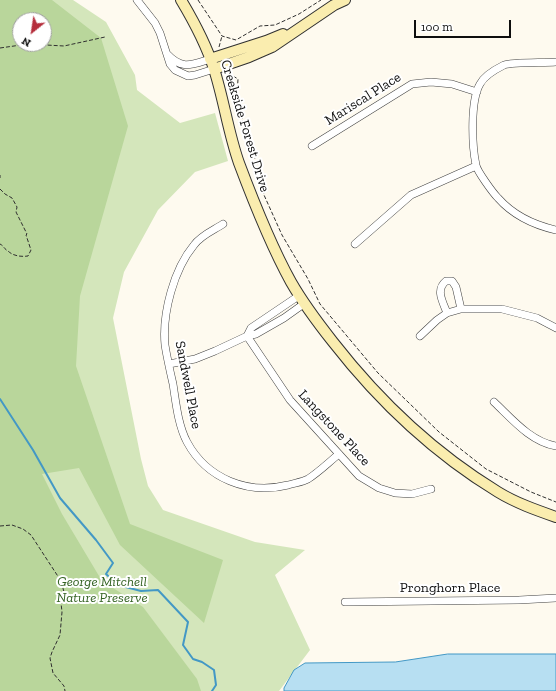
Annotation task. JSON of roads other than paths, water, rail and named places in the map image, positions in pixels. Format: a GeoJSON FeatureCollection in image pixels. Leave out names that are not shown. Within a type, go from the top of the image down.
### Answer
{"type":"FeatureCollection","features":[{"type":"Feature","properties":{"kind":"main road","name":"Creekside Forest Drive"},"geometry":{"type":"LineString","coordinates":[[181,0],[215,58],[238,160],[268,237],[292,283],[321,326],[354,368],[392,410],[428,442],[464,469],[499,492],[526,506],[556,517]]}},
{"type":"Feature","properties":{"kind":"main road"},"geometry":{"type":"LineString","coordinates":[[218,68],[272,47],[345,0]]}},
{"type":"Feature","properties":{"kind":"main road"},"geometry":{"type":"LineString","coordinates":[[215,58],[266,41],[305,25]]}},
{"type":"Feature","properties":{"kind":"street"},"geometry":{"type":"LineString","coordinates":[[137,0],[155,23],[170,64],[175,70],[188,76],[218,68]]}},
{"type":"Feature","properties":{"kind":"street"},"geometry":{"type":"LineString","coordinates":[[167,54],[176,62],[187,65],[215,58]]}},
{"type":"Feature","properties":{"kind":"street"},"geometry":{"type":"LineString","coordinates":[[556,62],[505,65],[492,72],[480,83],[472,122],[476,166],[497,198],[512,212],[542,226],[556,230]]}},
{"type":"Feature","properties":{"kind":"street","name":"Mariscal Place"},"geometry":{"type":"LineString","coordinates":[[312,146],[412,84],[431,82],[452,84],[477,92]]}},
{"type":"Feature","properties":{"kind":"street"},"geometry":{"type":"LineString","coordinates":[[356,244],[411,195],[476,166]]}},
{"type":"Feature","properties":{"kind":"street","name":"Sandwell Place"},"geometry":{"type":"LineString","coordinates":[[223,224],[206,234],[194,244],[180,268],[171,291],[165,327],[165,345],[180,425],[187,442],[203,464],[222,478],[236,484],[254,488],[275,488],[307,479],[339,454]]}},
{"type":"Feature","properties":{"kind":"street"},"geometry":{"type":"LineString","coordinates":[[447,314],[440,292],[441,285],[446,281],[452,281],[456,287],[461,309]]}},
{"type":"Feature","properties":{"kind":"street"},"geometry":{"type":"LineString","coordinates":[[247,336],[251,328],[303,299]]}},
{"type":"Feature","properties":{"kind":"street"},"geometry":{"type":"LineString","coordinates":[[169,364],[195,359],[215,352],[247,336],[256,334],[284,318],[303,299]]}},
{"type":"Feature","properties":{"kind":"street"},"geometry":{"type":"LineString","coordinates":[[420,336],[437,320],[447,314],[461,309],[502,309],[537,318],[556,328]]}},
{"type":"Feature","properties":{"kind":"street","name":"Langstone Place"},"geometry":{"type":"LineString","coordinates":[[247,336],[290,400],[359,476],[379,488],[395,493],[412,494],[431,489]]}},
{"type":"Feature","properties":{"kind":"street"},"geometry":{"type":"LineString","coordinates":[[494,402],[534,437],[545,444],[556,446]]}},
{"type":"Feature","properties":{"kind":"street","name":"Pronghorn Place"},"geometry":{"type":"LineString","coordinates":[[345,602],[519,600],[556,598]]}},
{"type":"Feature","properties":{"kind":"water"},"geometry":{"type":"Polygon","coordinates":[[[448,654],[556,654],[556,691],[284,691],[284,688],[294,670],[305,663],[395,662],[448,654]]]}},
{"type":"Feature","properties":{"kind":"waterway"},"geometry":{"type":"LineString","coordinates":[[0,399],[33,450],[60,498],[96,540],[113,563],[106,574],[118,585],[141,591],[158,590],[188,622],[183,645],[193,659],[202,662],[214,670],[216,685],[212,691]]}},
{"type":"Feature","properties":{"kind":"park label","name":"George Mitchell Nature Preserve"},"geometry":{"type":"Point","coordinates":[102,590]}}]}
